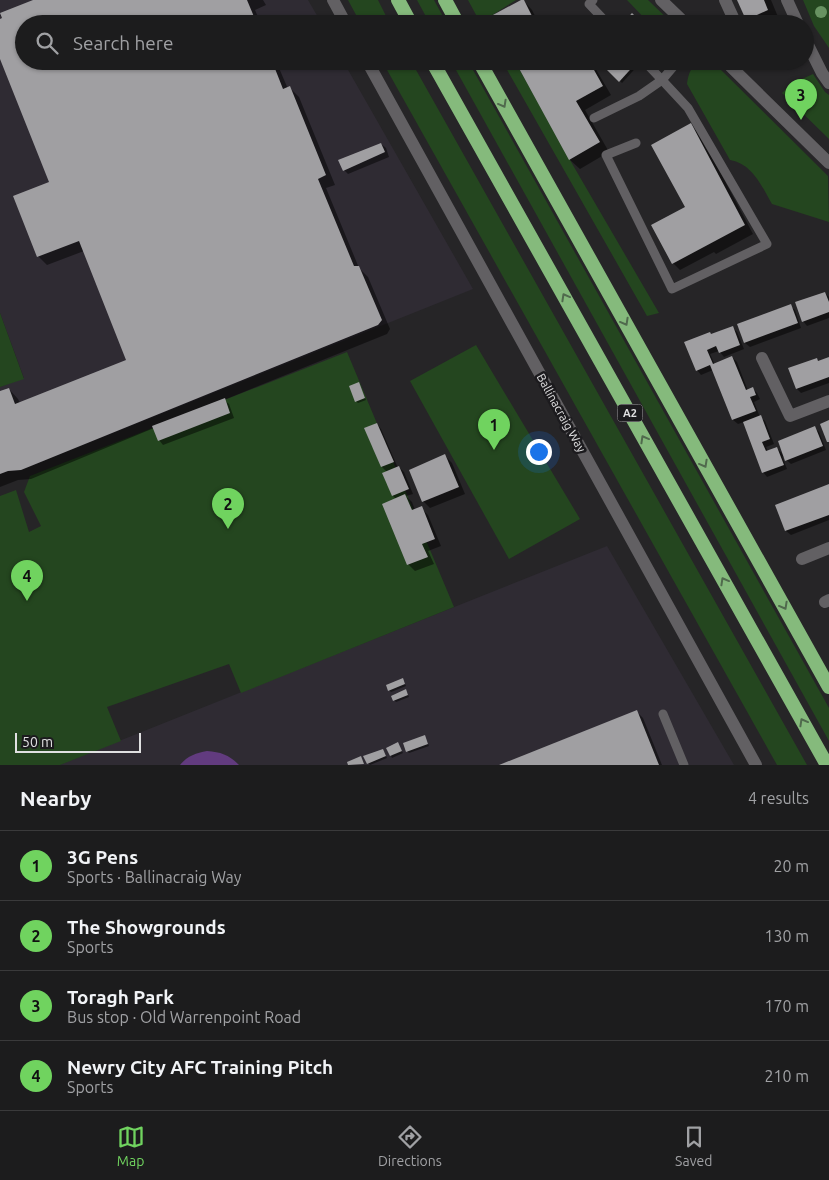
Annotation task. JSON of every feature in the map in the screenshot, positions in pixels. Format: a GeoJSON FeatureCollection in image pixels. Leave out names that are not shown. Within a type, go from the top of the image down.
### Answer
{"type":"FeatureCollection","features":[{"type":"Feature","properties":{"kind":"highway"},"geometry":{"type":"LineString","coordinates":[[398,0],[406,15]]}},
{"type":"Feature","properties":{"kind":"highway"},"geometry":{"type":"LineString","coordinates":[[445,0],[453,15]]}},
{"type":"Feature","properties":{"kind":"highway","name":"A2"},"geometry":{"type":"LineString","coordinates":[[437,70],[827,765]]}},
{"type":"Feature","properties":{"kind":"highway"},"geometry":{"type":"LineString","coordinates":[[484,70],[829,687]]}},
{"type":"Feature","properties":{"kind":"street"},"geometry":{"type":"LineString","coordinates":[[333,0],[341,15]]}},
{"type":"Feature","properties":{"kind":"street"},"geometry":{"type":"LineString","coordinates":[[726,0],[732,15]]}},
{"type":"Feature","properties":{"kind":"street"},"geometry":{"type":"LineString","coordinates":[[787,0],[794,15]]}},
{"type":"Feature","properties":{"kind":"street"},"geometry":{"type":"LineString","coordinates":[[667,2],[678,15]]}},
{"type":"Feature","properties":{"kind":"street"},"geometry":{"type":"LineString","coordinates":[[814,56],[829,83]]}},
{"type":"Feature","properties":{"kind":"street","name":"Ballinacraig Way"},"geometry":{"type":"LineString","coordinates":[[372,70],[756,765]]}},
{"type":"Feature","properties":{"kind":"street"},"geometry":{"type":"LineString","coordinates":[[734,70],[829,163]]}},
{"type":"Feature","properties":{"kind":"street"},"geometry":{"type":"LineString","coordinates":[[762,358],[790,416],[829,401]]}},
{"type":"Feature","properties":{"kind":"street"},"geometry":{"type":"LineString","coordinates":[[802,559],[829,548]]}},
{"type":"Feature","properties":{"kind":"lane"},"geometry":{"type":"LineString","coordinates":[[593,0],[589,4],[599,15]]}},
{"type":"Feature","properties":{"kind":"lane"},"geometry":{"type":"LineString","coordinates":[[636,142],[606,155],[672,289],[767,244],[688,108],[653,70]]}},
{"type":"Feature","properties":{"kind":"lane"},"geometry":{"type":"LineString","coordinates":[[594,118],[639,96],[662,80],[670,70]]}},
{"type":"Feature","properties":{"kind":"lane"},"geometry":{"type":"LineString","coordinates":[[663,714],[684,765]]}},
{"type":"Feature","properties":{"kind":"shaded area"},"geometry":{"type":"Polygon","coordinates":[[[0,0],[308,0],[317,15],[15,15],[15,70],[348,70],[473,289],[21,470],[0,474],[0,387],[24,378],[0,313],[0,0]]]}},
{"type":"Feature","properties":{"kind":"shaded area"},"geometry":{"type":"Polygon","coordinates":[[[607,546],[734,765],[59,765],[607,546]]]}},
{"type":"Feature","properties":{"kind":"shaded area"},"geometry":{"type":"Polygon","coordinates":[[[207,751],[224,755],[239,765],[180,765],[192,755],[207,751]]]}},
{"type":"Feature","properties":{"kind":"green space"},"geometry":{"type":"Polygon","coordinates":[[[348,0],[378,0],[386,15],[356,15],[348,0]]]}},
{"type":"Feature","properties":{"kind":"green space"},"geometry":{"type":"Polygon","coordinates":[[[417,0],[434,0],[442,15],[425,15],[417,0]]]}},
{"type":"Feature","properties":{"kind":"green space"},"geometry":{"type":"Polygon","coordinates":[[[468,0],[516,0],[493,15],[476,15],[468,0]]]}},
{"type":"Feature","properties":{"kind":"green space"},"geometry":{"type":"Polygon","coordinates":[[[627,0],[648,0],[664,15],[641,15],[627,0]]]}},
{"type":"Feature","properties":{"kind":"green space"},"geometry":{"type":"Polygon","coordinates":[[[803,0],[829,0],[829,48],[814,26],[814,15],[809,15],[803,0]]]}},
{"type":"Feature","properties":{"kind":"green space"},"geometry":{"type":"Polygon","coordinates":[[[387,70],[416,70],[807,765],[777,765],[387,70]]]}},
{"type":"Feature","properties":{"kind":"green space"},"geometry":{"type":"Polygon","coordinates":[[[456,70],[473,70],[829,708],[829,741],[456,70]]]}},
{"type":"Feature","properties":{"kind":"green space"},"geometry":{"type":"Polygon","coordinates":[[[507,70],[520,70],[659,313],[647,316],[507,70]]]}},
{"type":"Feature","properties":{"kind":"green space"},"geometry":{"type":"Polygon","coordinates":[[[691,70],[721,70],[828,176],[829,222],[772,204],[751,171],[738,162],[730,160],[687,84],[691,70]]]}},
{"type":"Feature","properties":{"kind":"green space"},"geometry":{"type":"Polygon","coordinates":[[[813,74],[829,95],[829,139],[782,93],[791,84],[813,74]]]}},
{"type":"Feature","properties":{"kind":"green space"},"geometry":{"type":"Polygon","coordinates":[[[0,313],[24,379],[0,387],[0,313]]]}},
{"type":"Feature","properties":{"kind":"green space"},"geometry":{"type":"Polygon","coordinates":[[[476,345],[580,519],[509,559],[410,381],[476,345]]]}},
{"type":"Feature","properties":{"kind":"green space"},"geometry":{"type":"Polygon","coordinates":[[[347,352],[454,607],[241,693],[229,664],[107,707],[121,741],[60,765],[0,765],[0,496],[16,490],[29,532],[41,526],[24,492],[30,476],[347,352]]]}},
{"type":"Feature","properties":{"kind":"building"},"geometry":{"type":"Polygon","coordinates":[[[33,0],[247,0],[253,15],[15,15],[15,70],[276,70],[283,89],[290,86],[326,175],[318,179],[354,266],[359,266],[382,320],[378,325],[21,470],[0,474],[0,391],[9,388],[15,404],[126,360],[79,241],[37,257],[13,196],[49,182],[0,59],[0,19],[2,18],[0,13],[33,0]]]}},
{"type":"Feature","properties":{"kind":"building"},"geometry":{"type":"Polygon","coordinates":[[[524,0],[532,15],[493,15],[524,0]]]}},
{"type":"Feature","properties":{"kind":"building"},"geometry":{"type":"Polygon","coordinates":[[[737,0],[764,0],[768,10],[757,15],[744,15],[737,0]]]}},
{"type":"Feature","properties":{"kind":"building"},"geometry":{"type":"Polygon","coordinates":[[[520,70],[594,70],[603,86],[576,101],[600,142],[569,160],[520,70]]]}},
{"type":"Feature","properties":{"kind":"building"},"geometry":{"type":"Polygon","coordinates":[[[607,70],[630,70],[619,82],[607,70]]]}},
{"type":"Feature","properties":{"kind":"building"},"geometry":{"type":"Polygon","coordinates":[[[691,123],[745,225],[672,264],[651,225],[685,207],[651,145],[691,123]]]}},
{"type":"Feature","properties":{"kind":"building"},"geometry":{"type":"Polygon","coordinates":[[[381,143],[385,152],[343,171],[338,160],[381,143]]]}},
{"type":"Feature","properties":{"kind":"building"},"geometry":{"type":"Polygon","coordinates":[[[825,292],[829,302],[829,312],[802,322],[795,302],[825,292]]]}},
{"type":"Feature","properties":{"kind":"building"},"geometry":{"type":"Polygon","coordinates":[[[791,304],[798,323],[744,343],[737,324],[791,304]]]}},
{"type":"Feature","properties":{"kind":"building"},"geometry":{"type":"Polygon","coordinates":[[[733,326],[740,345],[719,353],[716,346],[707,350],[713,364],[732,356],[746,390],[753,387],[756,395],[750,397],[756,411],[732,420],[710,365],[696,371],[684,342],[733,326]]]}},
{"type":"Feature","properties":{"kind":"building"},"geometry":{"type":"Polygon","coordinates":[[[829,357],[829,377],[796,389],[788,368],[817,358],[818,361],[829,357]]]}},
{"type":"Feature","properties":{"kind":"building"},"geometry":{"type":"Polygon","coordinates":[[[359,382],[365,398],[355,402],[349,386],[359,382]]]}},
{"type":"Feature","properties":{"kind":"building"},"geometry":{"type":"Polygon","coordinates":[[[225,398],[230,413],[158,441],[152,426],[225,398]]]}},
{"type":"Feature","properties":{"kind":"building"},"geometry":{"type":"Polygon","coordinates":[[[761,415],[770,439],[762,442],[766,451],[777,447],[784,465],[762,473],[743,422],[761,415]]]}},
{"type":"Feature","properties":{"kind":"building"},"geometry":{"type":"Polygon","coordinates":[[[829,420],[829,442],[827,442],[820,424],[829,420]]]}},
{"type":"Feature","properties":{"kind":"building"},"geometry":{"type":"Polygon","coordinates":[[[377,423],[394,462],[381,467],[364,428],[377,423]]]}},
{"type":"Feature","properties":{"kind":"building"},"geometry":{"type":"Polygon","coordinates":[[[815,426],[823,446],[785,461],[778,441],[815,426]]]}},
{"type":"Feature","properties":{"kind":"building"},"geometry":{"type":"Polygon","coordinates":[[[445,454],[459,487],[422,502],[409,470],[445,454]]]}},
{"type":"Feature","properties":{"kind":"building"},"geometry":{"type":"Polygon","coordinates":[[[399,466],[409,489],[392,496],[382,473],[399,466]]]}},
{"type":"Feature","properties":{"kind":"building"},"geometry":{"type":"Polygon","coordinates":[[[829,484],[829,515],[785,531],[775,505],[829,484]]]}},
{"type":"Feature","properties":{"kind":"building"},"geometry":{"type":"Polygon","coordinates":[[[405,494],[412,510],[422,506],[435,539],[422,544],[428,557],[407,565],[382,504],[405,494]]]}},
{"type":"Feature","properties":{"kind":"building"},"geometry":{"type":"Polygon","coordinates":[[[403,678],[405,684],[388,691],[386,685],[403,678]]]}},
{"type":"Feature","properties":{"kind":"building"},"geometry":{"type":"Polygon","coordinates":[[[406,689],[408,695],[393,701],[391,696],[406,689]]]}},
{"type":"Feature","properties":{"kind":"building"},"geometry":{"type":"Polygon","coordinates":[[[637,710],[659,765],[499,765],[637,710]]]}},
{"type":"Feature","properties":{"kind":"building"},"geometry":{"type":"Polygon","coordinates":[[[425,735],[428,744],[406,752],[403,743],[425,735]]]}},
{"type":"Feature","properties":{"kind":"building"},"geometry":{"type":"Polygon","coordinates":[[[398,742],[402,751],[390,756],[386,748],[398,742]]]}},
{"type":"Feature","properties":{"kind":"building"},"geometry":{"type":"Polygon","coordinates":[[[383,749],[386,756],[367,764],[363,756],[383,749]]]}},
{"type":"Feature","properties":{"kind":"building"},"geometry":{"type":"Polygon","coordinates":[[[361,756],[364,764],[348,765],[347,762],[361,756]]]}},
{"type":"Feature","properties":{"kind":"place","name":"Toragh Park"},"geometry":{"type":"Point","coordinates":[801,120]}},
{"type":"Feature","properties":{"kind":"place","name":"3G Pens"},"geometry":{"type":"Point","coordinates":[494,450]}},
{"type":"Feature","properties":{"kind":"place","name":"The Showgrounds"},"geometry":{"type":"Point","coordinates":[228,529]}},
{"type":"Feature","properties":{"kind":"place","name":"Newry City AFC Training Pitch"},"geometry":{"type":"Point","coordinates":[27,601]}}]}
